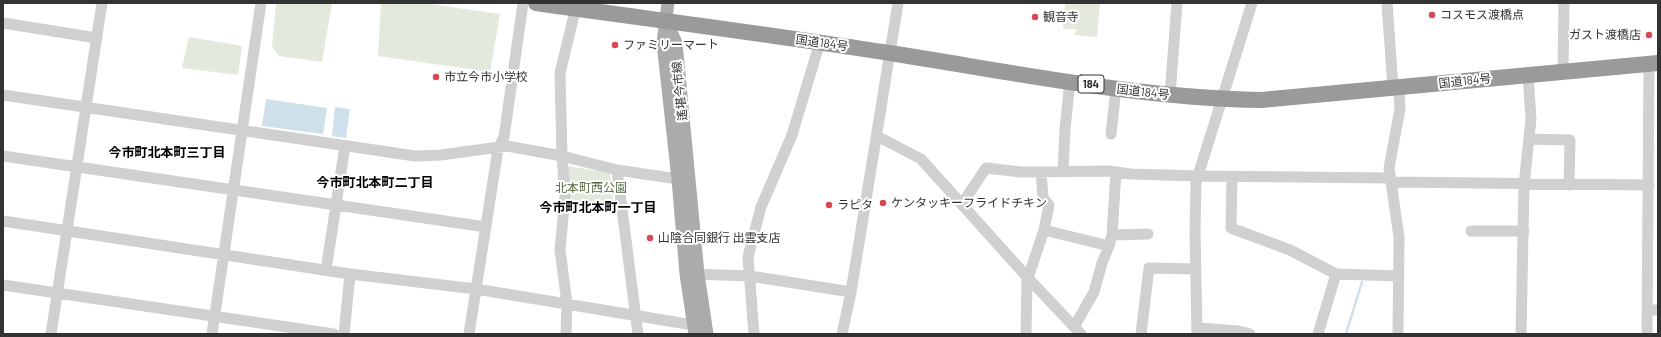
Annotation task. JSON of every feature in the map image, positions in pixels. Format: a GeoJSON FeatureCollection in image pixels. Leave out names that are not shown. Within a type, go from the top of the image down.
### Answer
{"type":"FeatureCollection","features":[{"type":"Feature","properties":{"kind":"highway","name":"国道184号"},"geometry":{"type":"LineString","coordinates":[[536,3],[576,6],[1170,96],[1222,99],[1261,100],[1563,71],[1654,64]]}},
{"type":"Feature","properties":{"kind":"main road","name":"遙堪今市線"},"geometry":{"type":"LineString","coordinates":[[668,3],[663,43],[684,179],[692,274],[700,329]]}},
{"type":"Feature","properties":{"kind":"street"},"geometry":{"type":"LineString","coordinates":[[51,334],[102,3]]}},
{"type":"Feature","properties":{"kind":"street"},"geometry":{"type":"LineString","coordinates":[[212,334],[261,3]]}},
{"type":"Feature","properties":{"kind":"street"},"geometry":{"type":"LineString","coordinates":[[469,334],[498,149],[504,137],[523,3]]}},
{"type":"Feature","properties":{"kind":"street"},"geometry":{"type":"LineString","coordinates":[[842,334],[851,292],[878,136],[898,3]]}},
{"type":"Feature","properties":{"kind":"street"},"geometry":{"type":"LineString","coordinates":[[1170,96],[1177,3]]}},
{"type":"Feature","properties":{"kind":"street"},"geometry":{"type":"LineString","coordinates":[[1250,334],[1239,331],[1197,331],[1195,194],[1198,176],[1252,3]]}},
{"type":"Feature","properties":{"kind":"street"},"geometry":{"type":"LineString","coordinates":[[1387,3],[1393,88],[1399,94],[1400,109],[1390,157],[1391,180],[1399,237],[1398,334]]}},
{"type":"Feature","properties":{"kind":"street"},"geometry":{"type":"LineString","coordinates":[[1563,71],[1564,3]]}},
{"type":"Feature","properties":{"kind":"street"},"geometry":{"type":"LineString","coordinates":[[566,334],[566,303],[560,250],[565,196],[562,156],[560,73],[576,6]]}},
{"type":"Feature","properties":{"kind":"street"},"geometry":{"type":"LineString","coordinates":[[3,23],[97,38]]}},
{"type":"Feature","properties":{"kind":"street"},"geometry":{"type":"LineString","coordinates":[[754,334],[748,257],[761,207],[792,135],[820,42]]}},
{"type":"Feature","properties":{"kind":"street"},"geometry":{"type":"LineString","coordinates":[[1647,334],[1653,310],[1649,185],[1654,64]]}},
{"type":"Feature","properties":{"kind":"street"},"geometry":{"type":"LineString","coordinates":[[1521,334],[1524,185],[1531,119],[1528,75]]}},
{"type":"Feature","properties":{"kind":"street"},"geometry":{"type":"LineString","coordinates":[[1063,171],[1065,129],[1070,81]]}},
{"type":"Feature","properties":{"kind":"street"},"geometry":{"type":"LineString","coordinates":[[1111,134],[1116,88]]}},
{"type":"Feature","properties":{"kind":"street"},"geometry":{"type":"LineString","coordinates":[[3,95],[242,129],[415,156],[442,155],[498,149],[507,146],[562,156],[617,170],[684,179]]}},
{"type":"Feature","properties":{"kind":"street"},"geometry":{"type":"LineString","coordinates":[[878,136],[920,159],[1078,331],[1094,292],[1112,235],[1116,172]]}},
{"type":"Feature","properties":{"kind":"street"},"geometry":{"type":"LineString","coordinates":[[1529,139],[1570,140],[1569,185]]}},
{"type":"Feature","properties":{"kind":"street"},"geometry":{"type":"LineString","coordinates":[[326,270],[345,146]]}},
{"type":"Feature","properties":{"kind":"street"},"geometry":{"type":"LineString","coordinates":[[3,156],[486,227]]}},
{"type":"Feature","properties":{"kind":"street"},"geometry":{"type":"LineString","coordinates":[[962,204],[986,168],[1008,172],[1116,172],[1198,176],[1391,180],[1524,185],[1649,185]]}},
{"type":"Feature","properties":{"kind":"street"},"geometry":{"type":"LineString","coordinates":[[617,170],[638,334]]}},
{"type":"Feature","properties":{"kind":"street"},"geometry":{"type":"LineString","coordinates":[[1026,334],[1028,278],[1044,230],[1049,205],[1043,198],[1041,172]]}},
{"type":"Feature","properties":{"kind":"street"},"geometry":{"type":"LineString","coordinates":[[1232,177],[1231,228],[1290,250],[1336,274],[1399,276]]}},
{"type":"Feature","properties":{"kind":"street"},"geometry":{"type":"LineString","coordinates":[[3,221],[224,253],[350,274],[566,303],[700,329]]}},
{"type":"Feature","properties":{"kind":"street"},"geometry":{"type":"LineString","coordinates":[[1044,230],[1109,246]]}},
{"type":"Feature","properties":{"kind":"street"},"geometry":{"type":"LineString","coordinates":[[1471,231],[1524,231]]}},
{"type":"Feature","properties":{"kind":"street"},"geometry":{"type":"LineString","coordinates":[[1112,235],[1148,234]]}},
{"type":"Feature","properties":{"kind":"street"},"geometry":{"type":"LineString","coordinates":[[1140,334],[1148,268],[1196,268]]}},
{"type":"Feature","properties":{"kind":"street"},"geometry":{"type":"LineString","coordinates":[[344,334],[350,274]]}},
{"type":"Feature","properties":{"kind":"street"},"geometry":{"type":"LineString","coordinates":[[692,274],[750,276],[851,292]]}},
{"type":"Feature","properties":{"kind":"street"},"geometry":{"type":"LineString","coordinates":[[1318,334],[1336,274]]}},
{"type":"Feature","properties":{"kind":"street"},"geometry":{"type":"LineString","coordinates":[[3,286],[334,334]]}},
{"type":"Feature","properties":{"kind":"green space"},"geometry":{"type":"Polygon","coordinates":[[[276,3],[332,3],[322,62],[279,56],[272,47],[276,3]]]}},
{"type":"Feature","properties":{"kind":"green space"},"geometry":{"type":"Polygon","coordinates":[[[381,3],[423,3],[500,14],[490,72],[378,56],[381,3]]]}},
{"type":"Feature","properties":{"kind":"green space"},"geometry":{"type":"Polygon","coordinates":[[[1065,3],[1100,3],[1097,37],[1075,35],[1076,29],[1063,29],[1065,3]]]}},
{"type":"Feature","properties":{"kind":"green space"},"geometry":{"type":"Polygon","coordinates":[[[189,37],[242,46],[238,75],[182,68],[189,37]]]}},
{"type":"Feature","properties":{"kind":"green space","name":"北本町西公園"},"geometry":{"type":"Polygon","coordinates":[[[567,166],[610,173],[614,208],[570,202],[567,166]]]}},
{"type":"Feature","properties":{"kind":"shaded area"},"geometry":{"type":"Polygon","coordinates":[[[266,99],[327,108],[323,134],[262,126],[266,99]]]}},
{"type":"Feature","properties":{"kind":"shaded area"},"geometry":{"type":"Polygon","coordinates":[[[335,107],[350,109],[346,138],[332,136],[335,107]]]}},
{"type":"Feature","properties":{"kind":"waterway"},"geometry":{"type":"LineString","coordinates":[[1346,334],[1362,282]]}},
{"type":"Feature","properties":{"kind":"place","name":"コスモス渡橋点"},"geometry":{"type":"Point","coordinates":[1432,15]}},
{"type":"Feature","properties":{"kind":"place","name":"観音寺"},"geometry":{"type":"Point","coordinates":[1035,17]}},
{"type":"Feature","properties":{"kind":"place","name":"ガスト渡橋店"},"geometry":{"type":"Point","coordinates":[1649,35]}},
{"type":"Feature","properties":{"kind":"place","name":"ファミリーマート"},"geometry":{"type":"Point","coordinates":[615,45]}},
{"type":"Feature","properties":{"kind":"place","name":"市立今市小学校"},"geometry":{"type":"Point","coordinates":[436,77]}},
{"type":"Feature","properties":{"kind":"place","name":"ケンタッキーフライドチキン"},"geometry":{"type":"Point","coordinates":[883,203]}},
{"type":"Feature","properties":{"kind":"place","name":"ラピタ"},"geometry":{"type":"Point","coordinates":[829,205]}},
{"type":"Feature","properties":{"kind":"place","name":"山陰合同銀行 出雲支店"},"geometry":{"type":"Point","coordinates":[650,238]}},
{"type":"Feature","properties":{"kind":"district","name":"今市町北本町三丁目"},"geometry":{"type":"Point","coordinates":[167,153]}},
{"type":"Feature","properties":{"kind":"district","name":"今市町北本町二丁目"},"geometry":{"type":"Point","coordinates":[375,183]}},
{"type":"Feature","properties":{"kind":"district","name":"今市町北本町一丁目"},"geometry":{"type":"Point","coordinates":[598,208]}}]}
